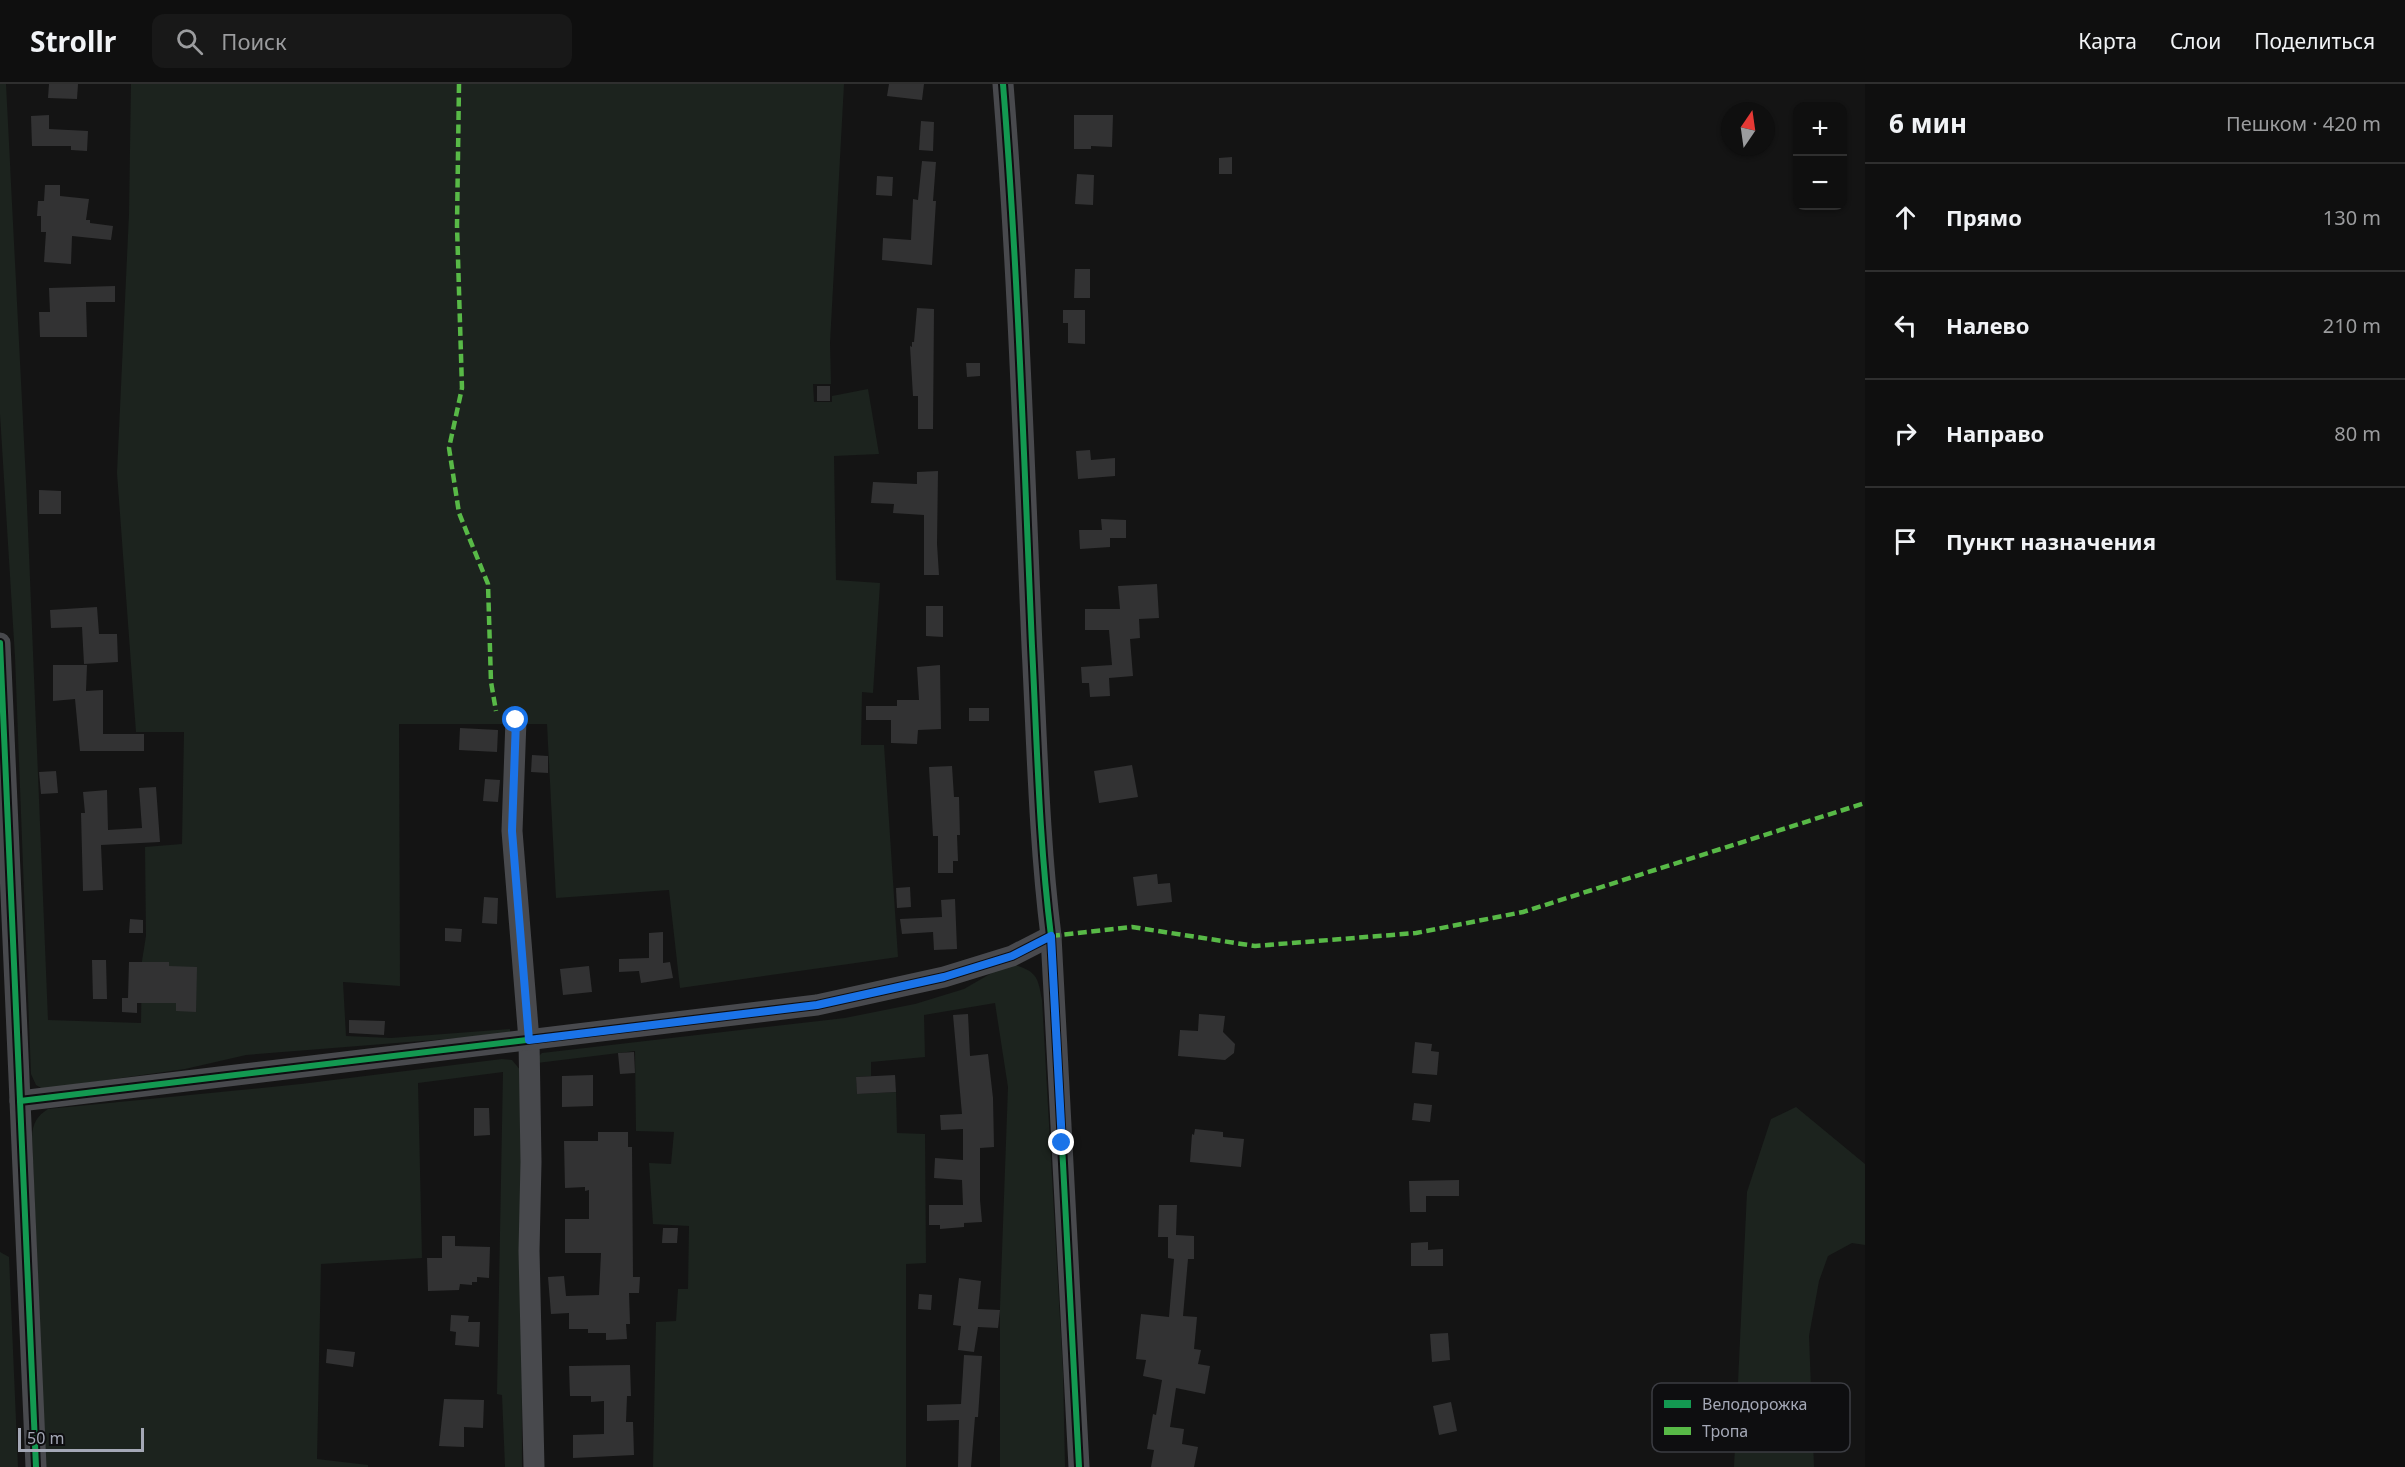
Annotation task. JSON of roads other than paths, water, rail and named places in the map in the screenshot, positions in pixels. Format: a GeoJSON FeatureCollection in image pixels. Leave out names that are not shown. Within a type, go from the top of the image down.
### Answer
{"type":"FeatureCollection","features":[{"type":"Feature","properties":{"kind":"street"},"geometry":{"type":"LineString","coordinates":[[1003,84],[1011,174],[1044,867],[1051,936],[1079,1467]]}},
{"type":"Feature","properties":{"kind":"street"},"geometry":{"type":"LineString","coordinates":[[0,642],[36,1467]]}},
{"type":"Feature","properties":{"kind":"street"},"geometry":{"type":"LineString","coordinates":[[516,720],[512,831],[529,1040],[531,1162],[528,1251],[534,1467]]}},
{"type":"Feature","properties":{"kind":"street"},"geometry":{"type":"LineString","coordinates":[[20,1101],[817,1005],[944,977],[1012,956],[1051,936]]}}]}
